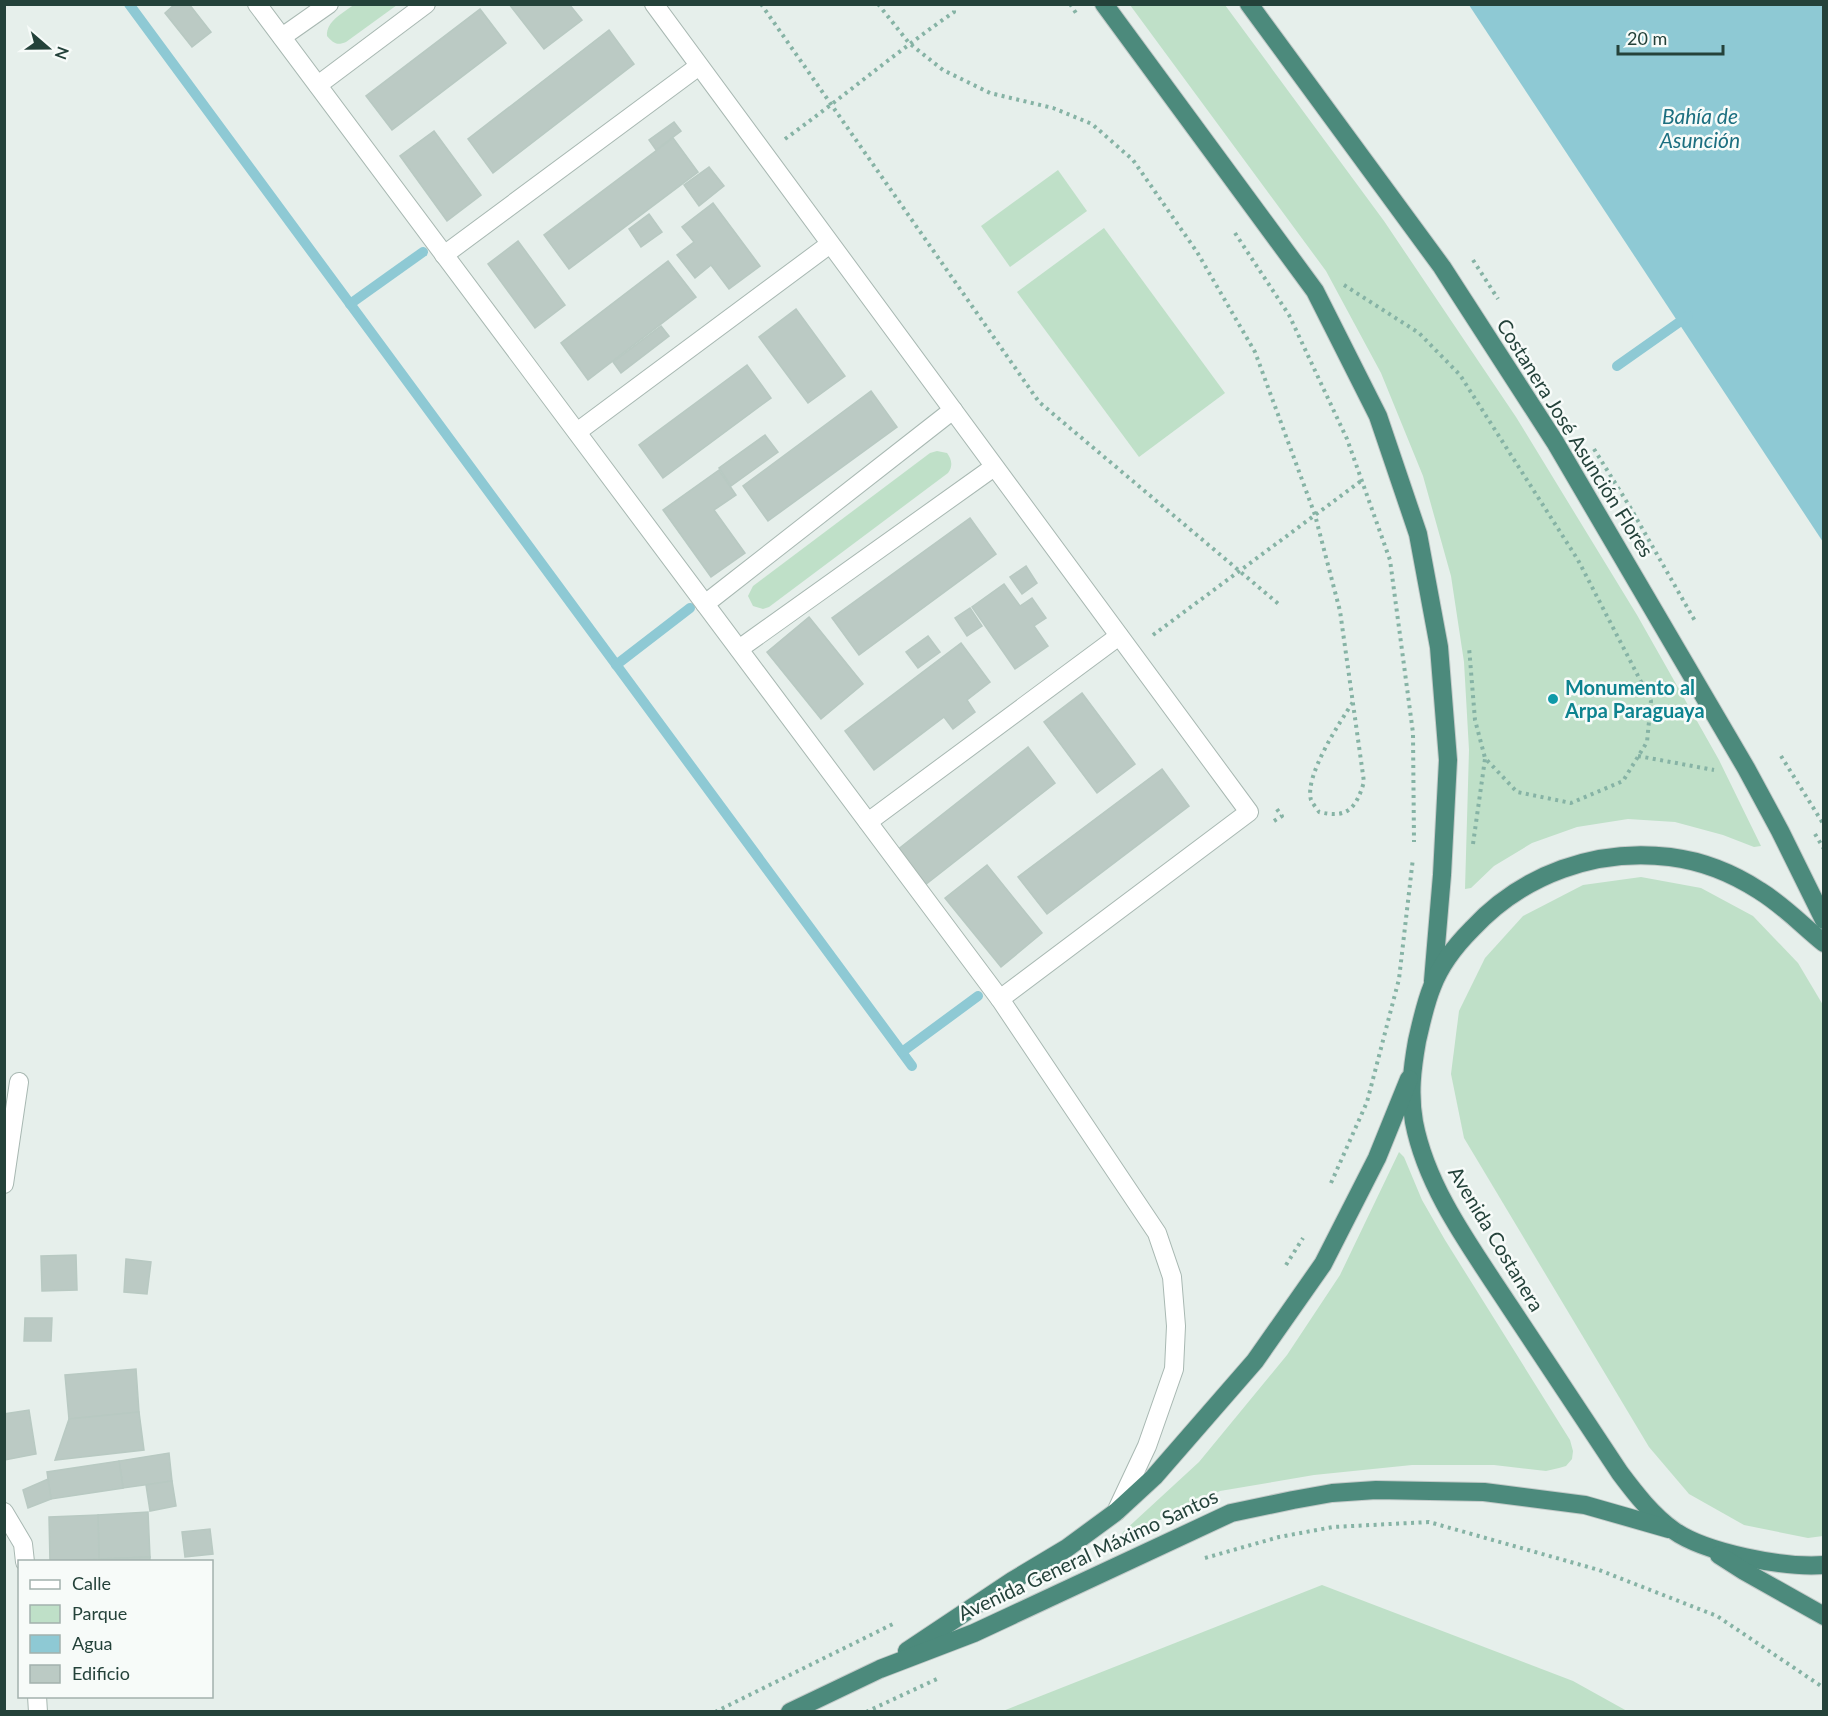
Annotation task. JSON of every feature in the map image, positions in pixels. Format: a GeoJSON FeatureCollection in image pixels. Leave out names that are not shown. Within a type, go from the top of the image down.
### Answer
{"type":"FeatureCollection","features":[{"type":"Feature","properties":{"kind":"highway"},"geometry":{"type":"LineString","coordinates":[[1104,4],[1315,291],[1378,416],[1418,534],[1439,647],[1448,760],[1443,867],[1432,986]]}},
{"type":"Feature","properties":{"kind":"highway","name":"Costanera José Asunción Flores"},"geometry":{"type":"LineString","coordinates":[[1249,4],[1442,267],[1555,442],[1746,768],[1824,920]]}},
{"type":"Feature","properties":{"kind":"highway","name":"Avenida Costanera"},"geometry":{"type":"LineString","coordinates":[[1824,943],[1761,892],[1718,869],[1671,857],[1622,855],[1574,864],[1529,882],[1489,910],[1456,946],[1432,986],[1419,1030],[1411,1077],[1414,1122],[1426,1165],[1446,1205],[1470,1246],[1620,1473],[1641,1500],[1674,1530],[1708,1547],[1772,1562],[1807,1567],[1824,1565]]}},
{"type":"Feature","properties":{"kind":"highway","name":"Avenida General Máximo Santos"},"geometry":{"type":"LineString","coordinates":[[880,1669],[1012,1581],[1067,1548],[1116,1512],[1154,1477],[1255,1361],[1323,1264],[1377,1158],[1411,1077]]}},
{"type":"Feature","properties":{"kind":"highway","name":"Avenida General Máximo Santos"},"geometry":{"type":"LineString","coordinates":[[790,1712],[880,1669],[974,1633],[1231,1514],[1303,1498],[1332,1493],[1376,1490],[1485,1492],[1585,1505],[1674,1530]]}},
{"type":"Feature","properties":{"kind":"highway"},"geometry":{"type":"LineString","coordinates":[[1708,1547],[1744,1571],[1824,1616]]}},
{"type":"Feature","properties":{"kind":"street"},"geometry":{"type":"LineString","coordinates":[[257,4],[1000,999],[1157,1233],[1172,1277],[1176,1326],[1174,1369],[1147,1446],[1116,1512]]}},
{"type":"Feature","properties":{"kind":"street"},"geometry":{"type":"LineString","coordinates":[[282,37],[328,4]]}},
{"type":"Feature","properties":{"kind":"street"},"geometry":{"type":"LineString","coordinates":[[318,85],[426,4]]}},
{"type":"Feature","properties":{"kind":"street"},"geometry":{"type":"LineString","coordinates":[[654,4],[1249,813],[1000,999]]}},
{"type":"Feature","properties":{"kind":"street"},"geometry":{"type":"LineString","coordinates":[[444,255],[699,66]]}},
{"type":"Feature","properties":{"kind":"street"},"geometry":{"type":"LineString","coordinates":[[577,432],[830,244]]}},
{"type":"Feature","properties":{"kind":"street"},"geometry":{"type":"LineString","coordinates":[[705,604],[953,410]]}},
{"type":"Feature","properties":{"kind":"street"},"geometry":{"type":"LineString","coordinates":[[739,649],[994,467]]}},
{"type":"Feature","properties":{"kind":"street"},"geometry":{"type":"LineString","coordinates":[[868,822],[1119,636]]}},
{"type":"Feature","properties":{"kind":"street"},"geometry":{"type":"LineString","coordinates":[[4,1184],[18,1082]]}},
{"type":"Feature","properties":{"kind":"street"},"geometry":{"type":"LineString","coordinates":[[4,1512],[23,1544],[25,1560]]}},
{"type":"Feature","properties":{"kind":"path"},"geometry":{"type":"LineString","coordinates":[[761,4],[1039,402],[1281,606]]}},
{"type":"Feature","properties":{"kind":"path"},"geometry":{"type":"LineString","coordinates":[[878,4],[909,43],[943,70],[990,93],[1053,108],[1092,124],[1133,160],[1197,252],[1255,352],[1315,516],[1340,611],[1353,702],[1364,782],[1358,801],[1348,811],[1332,815],[1319,812],[1311,801],[1310,787],[1330,739],[1353,702]]}},
{"type":"Feature","properties":{"kind":"path"},"geometry":{"type":"LineString","coordinates":[[784,139],[832,106],[909,43],[954,12],[954,4]]}},
{"type":"Feature","properties":{"kind":"path"},"geometry":{"type":"LineString","coordinates":[[1064,4],[1070,5],[1085,25]]}},
{"type":"Feature","properties":{"kind":"path"},"geometry":{"type":"LineString","coordinates":[[1235,232],[1289,315],[1347,439],[1390,560],[1413,733],[1414,850],[1399,980],[1367,1102],[1328,1188]]}},
{"type":"Feature","properties":{"kind":"path"},"geometry":{"type":"LineString","coordinates":[[1343,292],[1338,282],[1419,333],[1460,375],[1571,550],[1651,701],[1647,742],[1623,781],[1571,803],[1517,792],[1485,758]]}},
{"type":"Feature","properties":{"kind":"path"},"geometry":{"type":"LineString","coordinates":[[1150,637],[1361,481]]}},
{"type":"Feature","properties":{"kind":"path"},"geometry":{"type":"LineString","coordinates":[[1467,637],[1471,659],[1475,720],[1485,758],[1473,850]]}},
{"type":"Feature","properties":{"kind":"path"},"geometry":{"type":"LineString","coordinates":[[1638,756],[1719,771]]}},
{"type":"Feature","properties":{"kind":"path"},"geometry":{"type":"LineString","coordinates":[[1781,756],[1824,825]]}},
{"type":"Feature","properties":{"kind":"path"},"geometry":{"type":"LineString","coordinates":[[1284,1268],[1308,1230]]}},
{"type":"Feature","properties":{"kind":"path"},"geometry":{"type":"LineString","coordinates":[[1198,1561],[1279,1537],[1333,1527],[1429,1522],[1599,1570],[1718,1617],[1824,1688]]}},
{"type":"Feature","properties":{"kind":"path"},"geometry":{"type":"LineString","coordinates":[[715,1712],[902,1620]]}},
{"type":"Feature","properties":{"kind":"path"},"geometry":{"type":"LineString","coordinates":[[866,1712],[941,1678]]}},
{"type":"Feature","properties":{"kind":"green space"},"geometry":{"type":"Polygon","coordinates":[[[355,4],[397,5],[346,42],[338,44],[333,42],[327,36],[329,26],[355,4]]]}},
{"type":"Feature","properties":{"kind":"green space"},"geometry":{"type":"Polygon","coordinates":[[[1130,5],[1225,5],[1384,221],[1516,417],[1637,615],[1719,760],[1761,846],[1754,847],[1723,835],[1675,822],[1628,819],[1577,827],[1532,843],[1494,866],[1471,888],[1465,889],[1469,750],[1464,662],[1451,576],[1423,476],[1381,373],[1326,271],[1130,5]]]}},
{"type":"Feature","properties":{"kind":"green space"},"geometry":{"type":"Polygon","coordinates":[[[1058,170],[1087,211],[1010,267],[981,226],[1058,170]]]}},
{"type":"Feature","properties":{"kind":"green space"},"geometry":{"type":"Polygon","coordinates":[[[1104,228],[1225,393],[1139,457],[1017,292],[1104,228]]]}},
{"type":"Feature","properties":{"kind":"green space"},"geometry":{"type":"Polygon","coordinates":[[[937,451],[947,453],[950,458],[951,465],[948,473],[769,607],[763,609],[753,606],[748,596],[753,586],[930,453],[937,451]]]}},
{"type":"Feature","properties":{"kind":"green space"},"geometry":{"type":"Polygon","coordinates":[[[1641,877],[1701,888],[1753,916],[1798,963],[1823,1005],[1823,1536],[1808,1538],[1744,1525],[1689,1494],[1649,1447],[1464,1138],[1451,1074],[1459,1011],[1485,958],[1523,916],[1583,885],[1641,877]]]}},
{"type":"Feature","properties":{"kind":"green space"},"geometry":{"type":"Polygon","coordinates":[[[1399,1152],[1404,1157],[1422,1200],[1445,1240],[1570,1440],[1573,1451],[1572,1459],[1566,1466],[1546,1471],[1494,1465],[1412,1465],[1314,1475],[1220,1491],[1121,1537],[1123,1532],[1199,1462],[1287,1355],[1340,1275],[1399,1152]]]}},
{"type":"Feature","properties":{"kind":"green space"},"geometry":{"type":"Polygon","coordinates":[[[1322,1585],[1573,1681],[1627,1711],[1003,1711],[1322,1585]]]}},
{"type":"Feature","properties":{"kind":"water","name":"Bahía de Asunción"},"geometry":{"type":"Polygon","coordinates":[[[1469,5],[1823,5],[1823,542],[1469,5]]]}},
{"type":"Feature","properties":{"kind":"building"},"geometry":{"type":"Polygon","coordinates":[[[175,4],[189,4],[211,32],[192,47],[165,13],[175,4]]]}},
{"type":"Feature","properties":{"kind":"building"},"geometry":{"type":"Polygon","coordinates":[[[509,4],[569,4],[582,20],[544,49],[509,4]]]}},
{"type":"Feature","properties":{"kind":"building"},"geometry":{"type":"Polygon","coordinates":[[[480,9],[506,43],[392,130],[366,96],[480,9]]]}},
{"type":"Feature","properties":{"kind":"building"},"geometry":{"type":"Polygon","coordinates":[[[609,30],[634,64],[493,173],[468,139],[609,30]]]}},
{"type":"Feature","properties":{"kind":"building"},"geometry":{"type":"Polygon","coordinates":[[[674,122],[681,131],[656,150],[649,140],[674,122]]]}},
{"type":"Feature","properties":{"kind":"building"},"geometry":{"type":"Polygon","coordinates":[[[434,131],[481,195],[447,221],[400,156],[434,131]]]}},
{"type":"Feature","properties":{"kind":"building"},"geometry":{"type":"Polygon","coordinates":[[[673,138],[698,172],[569,269],[544,235],[673,138]]]}},
{"type":"Feature","properties":{"kind":"building"},"geometry":{"type":"Polygon","coordinates":[[[709,167],[724,186],[699,206],[684,185],[709,167]]]}},
{"type":"Feature","properties":{"kind":"building"},"geometry":{"type":"Polygon","coordinates":[[[713,203],[760,266],[729,289],[711,265],[695,278],[677,255],[694,242],[682,227],[713,203]]]}},
{"type":"Feature","properties":{"kind":"building"},"geometry":{"type":"Polygon","coordinates":[[[649,214],[662,232],[641,247],[629,229],[649,214]]]}},
{"type":"Feature","properties":{"kind":"building"},"geometry":{"type":"Polygon","coordinates":[[[518,241],[565,305],[535,328],[488,264],[518,241]]]}},
{"type":"Feature","properties":{"kind":"building"},"geometry":{"type":"Polygon","coordinates":[[[668,261],[696,297],[588,380],[561,343],[668,261]]]}},
{"type":"Feature","properties":{"kind":"building"},"geometry":{"type":"Polygon","coordinates":[[[796,309],[845,376],[808,403],[759,337],[796,309]]]}},
{"type":"Feature","properties":{"kind":"building"},"geometry":{"type":"Polygon","coordinates":[[[661,326],[669,336],[621,373],[613,362],[661,326]]]}},
{"type":"Feature","properties":{"kind":"building"},"geometry":{"type":"Polygon","coordinates":[[[747,365],[771,398],[663,478],[639,445],[747,365]]]}},
{"type":"Feature","properties":{"kind":"building"},"geometry":{"type":"Polygon","coordinates":[[[871,391],[897,427],[768,521],[743,486],[871,391]]]}},
{"type":"Feature","properties":{"kind":"building"},"geometry":{"type":"Polygon","coordinates":[[[765,435],[778,452],[731,486],[719,468],[765,435]]]}},
{"type":"Feature","properties":{"kind":"building"},"geometry":{"type":"Polygon","coordinates":[[[719,470],[736,495],[714,510],[745,553],[711,577],[663,510],[719,470]]]}},
{"type":"Feature","properties":{"kind":"building"},"geometry":{"type":"Polygon","coordinates":[[[970,518],[996,554],[859,655],[832,618],[970,518]]]}},
{"type":"Feature","properties":{"kind":"building"},"geometry":{"type":"Polygon","coordinates":[[[1026,566],[1037,583],[1022,594],[1010,577],[1026,566]]]}},
{"type":"Feature","properties":{"kind":"building"},"geometry":{"type":"Polygon","coordinates":[[[1004,584],[1020,606],[1032,598],[1046,618],[1034,626],[1048,646],[1015,669],[972,607],[1004,584]]]}},
{"type":"Feature","properties":{"kind":"building"},"geometry":{"type":"Polygon","coordinates":[[[970,608],[982,626],[967,636],[955,618],[970,608]]]}},
{"type":"Feature","properties":{"kind":"building"},"geometry":{"type":"Polygon","coordinates":[[[809,617],[863,684],[821,719],[767,652],[809,617]]]}},
{"type":"Feature","properties":{"kind":"building"},"geometry":{"type":"Polygon","coordinates":[[[928,636],[940,652],[918,668],[906,652],[928,636]]]}},
{"type":"Feature","properties":{"kind":"building"},"geometry":{"type":"Polygon","coordinates":[[[961,643],[990,682],[967,700],[975,712],[953,729],[944,717],[874,770],[845,731],[961,643]]]}},
{"type":"Feature","properties":{"kind":"building"},"geometry":{"type":"Polygon","coordinates":[[[1082,693],[1135,764],[1097,793],[1044,722],[1082,693]]]}},
{"type":"Feature","properties":{"kind":"building"},"geometry":{"type":"Polygon","coordinates":[[[1028,747],[1055,783],[925,885],[897,850],[1028,747]]]}},
{"type":"Feature","properties":{"kind":"building"},"geometry":{"type":"Polygon","coordinates":[[[1162,769],[1189,806],[1047,914],[1018,877],[1162,769]]]}},
{"type":"Feature","properties":{"kind":"building"},"geometry":{"type":"Polygon","coordinates":[[[987,865],[1042,933],[1001,967],[945,898],[987,865]]]}},
{"type":"Feature","properties":{"kind":"building"},"geometry":{"type":"Polygon","coordinates":[[[76,1255],[77,1290],[42,1291],[41,1256],[76,1255]]]}},
{"type":"Feature","properties":{"kind":"building"},"geometry":{"type":"Polygon","coordinates":[[[126,1259],[151,1262],[147,1294],[124,1292],[126,1259]]]}},
{"type":"Feature","properties":{"kind":"building"},"geometry":{"type":"Polygon","coordinates":[[[25,1318],[52,1318],[51,1341],[24,1341],[25,1318]]]}},
{"type":"Feature","properties":{"kind":"building"},"geometry":{"type":"Polygon","coordinates":[[[136,1369],[139,1412],[69,1419],[65,1375],[136,1369]]]}},
{"type":"Feature","properties":{"kind":"building"},"geometry":{"type":"Polygon","coordinates":[[[29,1410],[36,1454],[4,1460],[4,1414],[29,1410]]]}},
{"type":"Feature","properties":{"kind":"building"},"geometry":{"type":"Polygon","coordinates":[[[139,1412],[144,1450],[55,1460],[69,1419],[139,1412]]]}},
{"type":"Feature","properties":{"kind":"building"},"geometry":{"type":"Polygon","coordinates":[[[169,1453],[172,1481],[123,1488],[119,1461],[169,1453]]]}},
{"type":"Feature","properties":{"kind":"building"},"geometry":{"type":"Polygon","coordinates":[[[119,1461],[123,1488],[51,1499],[47,1472],[119,1461]]]}},
{"type":"Feature","properties":{"kind":"building"},"geometry":{"type":"Polygon","coordinates":[[[48,1479],[51,1499],[28,1508],[23,1490],[48,1479]]]}},
{"type":"Feature","properties":{"kind":"building"},"geometry":{"type":"Polygon","coordinates":[[[172,1481],[176,1506],[150,1511],[146,1485],[172,1481]]]}},
{"type":"Feature","properties":{"kind":"building"},"geometry":{"type":"Polygon","coordinates":[[[148,1512],[150,1557],[99,1559],[98,1515],[148,1512]]]}},
{"type":"Feature","properties":{"kind":"building"},"geometry":{"type":"Polygon","coordinates":[[[98,1515],[99,1559],[50,1560],[49,1517],[98,1515]]]}},
{"type":"Feature","properties":{"kind":"building"},"geometry":{"type":"Polygon","coordinates":[[[210,1529],[213,1554],[185,1557],[182,1532],[210,1529]]]}},
{"type":"Feature","properties":{"kind":"building"},"geometry":{"type":"Polygon","coordinates":[[[150,1557],[150,1560],[99,1559],[150,1557]]]}},
{"type":"Feature","properties":{"kind":"waterway"},"geometry":{"type":"LineString","coordinates":[[129,4],[912,1066]]}},
{"type":"Feature","properties":{"kind":"waterway"},"geometry":{"type":"LineString","coordinates":[[350,304],[423,252]]}},
{"type":"Feature","properties":{"kind":"waterway"},"geometry":{"type":"LineString","coordinates":[[1617,366],[1688,316]]}},
{"type":"Feature","properties":{"kind":"waterway"},"geometry":{"type":"LineString","coordinates":[[616,665],[690,608]]}},
{"type":"Feature","properties":{"kind":"waterway"},"geometry":{"type":"LineString","coordinates":[[902,1052],[978,996]]}},
{"type":"Feature","properties":{"kind":"place","name":"Monumento al Arpa Paraguaya"},"geometry":{"type":"Point","coordinates":[1553,699]}}]}
